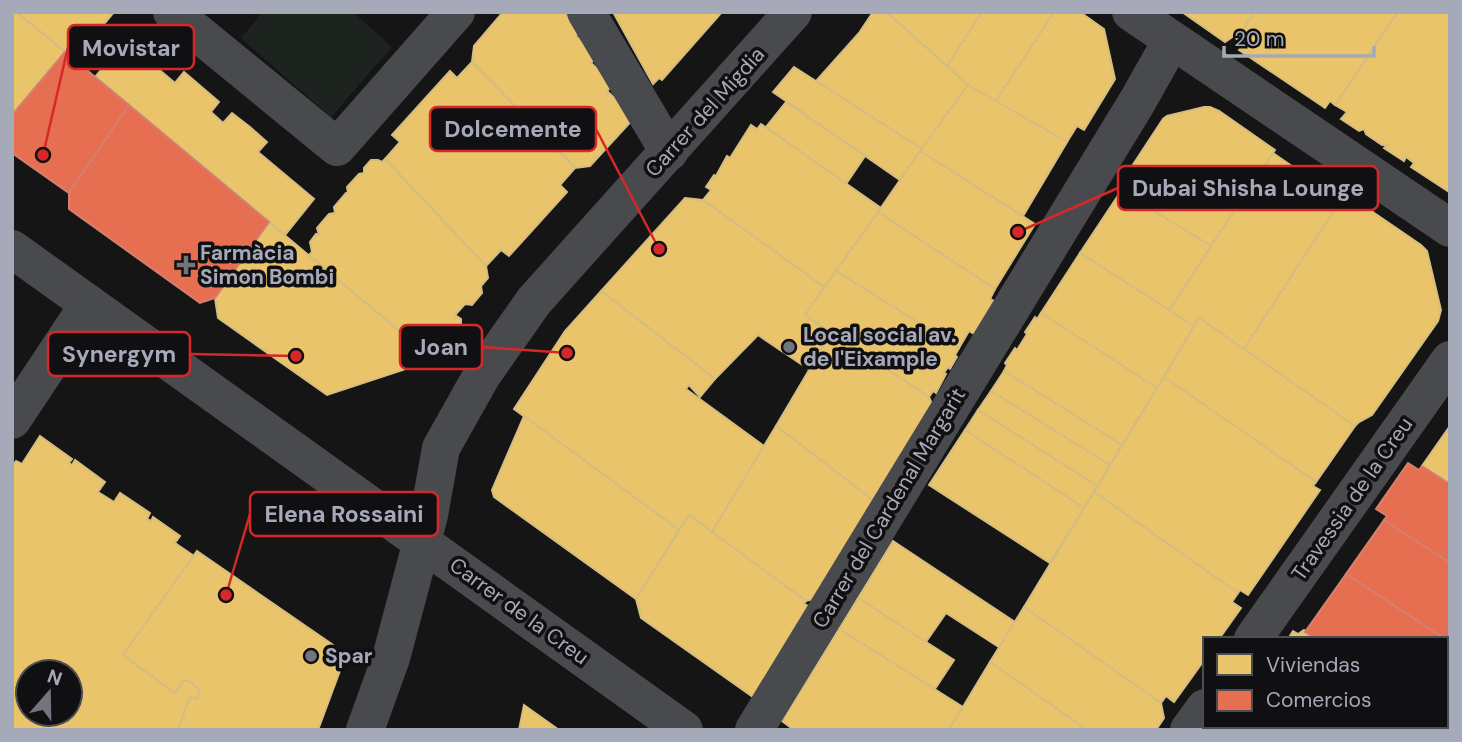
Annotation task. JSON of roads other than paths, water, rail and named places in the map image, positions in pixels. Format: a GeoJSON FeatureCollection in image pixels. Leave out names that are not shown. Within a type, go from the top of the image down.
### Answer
{"type":"FeatureCollection","features":[{"type":"Feature","properties":{"kind":"street"},"geometry":{"type":"LineString","coordinates":[[172,12],[337,148],[456,12]]}},
{"type":"Feature","properties":{"kind":"street"},"geometry":{"type":"LineString","coordinates":[[586,12],[669,152]]}},
{"type":"Feature","properties":{"kind":"street","name":"Carrer del Migdia"},"geometry":{"type":"LineString","coordinates":[[365,730],[391,658],[423,542],[441,447],[482,375],[534,301],[793,12]]}},
{"type":"Feature","properties":{"kind":"street"},"geometry":{"type":"LineString","coordinates":[[1131,12],[1450,228]]}},
{"type":"Feature","properties":{"kind":"street","name":"Carrer del Cardenal Margarit"},"geometry":{"type":"LineString","coordinates":[[763,714],[1137,102],[1172,40]]}},
{"type":"Feature","properties":{"kind":"street","name":"Carrer de la Creu"},"geometry":{"type":"LineString","coordinates":[[12,249],[684,730]]}},
{"type":"Feature","properties":{"kind":"street"},"geometry":{"type":"LineString","coordinates":[[12,420],[89,304]]}},
{"type":"Feature","properties":{"kind":"street","name":"Travessia de la Creu"},"geometry":{"type":"LineString","coordinates":[[1254,637],[1450,360]]}},
{"type":"Feature","properties":{"kind":"street"},"geometry":{"type":"LineString","coordinates":[[1189,730],[1203,711]]}},
{"type":"Feature","properties":{"kind":"place","name":"Movistar"},"geometry":{"type":"Point","coordinates":[43,155]}},
{"type":"Feature","properties":{"kind":"place","name":"Dubai Shisha Lounge"},"geometry":{"type":"Point","coordinates":[1018,232]}},
{"type":"Feature","properties":{"kind":"place","name":"Dolcemente"},"geometry":{"type":"Point","coordinates":[659,249]}},
{"type":"Feature","properties":{"kind":"place","name":"Farmàcia Simon Bombi"},"geometry":{"type":"Point","coordinates":[186,265]}},
{"type":"Feature","properties":{"kind":"place","name":"Local social av. de l'Eixample"},"geometry":{"type":"Point","coordinates":[789,347]}},
{"type":"Feature","properties":{"kind":"place","name":"Joan"},"geometry":{"type":"Point","coordinates":[567,353]}},
{"type":"Feature","properties":{"kind":"place","name":"Synergym"},"geometry":{"type":"Point","coordinates":[296,356]}},
{"type":"Feature","properties":{"kind":"place","name":"Elena Rossaini"},"geometry":{"type":"Point","coordinates":[226,595]}},
{"type":"Feature","properties":{"kind":"place","name":"Spar"},"geometry":{"type":"Point","coordinates":[311,656]}}]}
